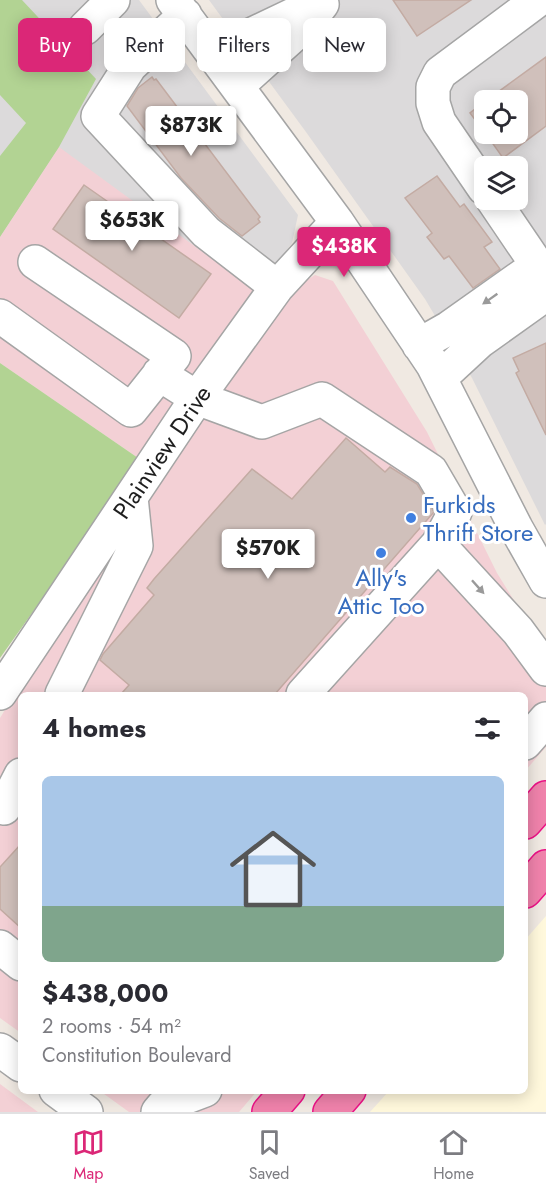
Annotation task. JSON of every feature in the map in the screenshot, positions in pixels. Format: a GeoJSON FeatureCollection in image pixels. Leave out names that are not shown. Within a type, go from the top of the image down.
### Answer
{"type":"FeatureCollection","features":[{"type":"Feature","properties":{"kind":"highway"},"geometry":{"type":"LineString","coordinates":[[528,888],[546,867]]}},
{"type":"Feature","properties":{"kind":"highway"},"geometry":{"type":"LineString","coordinates":[[269,1112],[285,1094]]}},
{"type":"Feature","properties":{"kind":"highway"},"geometry":{"type":"LineString","coordinates":[[330,1112],[346,1094]]}},
{"type":"Feature","properties":{"kind":"street"},"geometry":{"type":"LineString","coordinates":[[92,21],[113,0]]}},
{"type":"Feature","properties":{"kind":"street"},"geometry":{"type":"LineString","coordinates":[[474,173],[439,122],[433,103],[433,87],[440,73],[538,0]]}},
{"type":"Feature","properties":{"kind":"street"},"geometry":{"type":"LineString","coordinates":[[286,18],[325,2]]}},
{"type":"Feature","properties":{"kind":"street"},"geometry":{"type":"LineString","coordinates":[[237,86],[307,23],[325,2]]}},
{"type":"Feature","properties":{"kind":"street"},"geometry":{"type":"LineString","coordinates":[[197,32],[179,8],[130,66],[98,116],[206,232],[277,287]]}},
{"type":"Feature","properties":{"kind":"street"},"geometry":{"type":"LineString","coordinates":[[227,72],[337,222],[433,365],[516,528],[545,578]]}},
{"type":"Feature","properties":{"kind":"street"},"geometry":{"type":"LineString","coordinates":[[499,210],[543,279]]}},
{"type":"Feature","properties":{"kind":"street","name":"Plainview Drive"},"geometry":{"type":"LineString","coordinates":[[0,693],[197,398],[277,287],[337,222]]}},
{"type":"Feature","properties":{"kind":"street"},"geometry":{"type":"LineString","coordinates":[[0,316],[131,410],[174,356],[35,262]]}},
{"type":"Feature","properties":{"kind":"street"},"geometry":{"type":"LineString","coordinates":[[419,345],[543,279]]}},
{"type":"Feature","properties":{"kind":"street"},"geometry":{"type":"LineString","coordinates":[[440,378],[543,279]]}},
{"type":"Feature","properties":{"kind":"street"},"geometry":{"type":"LineString","coordinates":[[159,374],[197,398],[262,422],[322,399],[431,471],[455,512],[438,544],[305,692]]}},
{"type":"Feature","properties":{"kind":"street"},"geometry":{"type":"LineString","coordinates":[[63,692],[136,546],[131,497]]}},
{"type":"Feature","properties":{"kind":"street"},"geometry":{"type":"LineString","coordinates":[[438,544],[518,631],[546,669]]}},
{"type":"Feature","properties":{"kind":"street"},"geometry":{"type":"LineString","coordinates":[[8,815],[18,784]]}},
{"type":"Feature","properties":{"kind":"street"},"geometry":{"type":"LineString","coordinates":[[0,947],[18,962]]}},
{"type":"Feature","properties":{"kind":"street"},"geometry":{"type":"LineString","coordinates":[[61,1094],[86,1112]]}},
{"type":"Feature","properties":{"kind":"street"},"geometry":{"type":"LineString","coordinates":[[156,1103],[190,1094]]}},
{"type":"Feature","properties":{"kind":"shaded area"},"geometry":{"type":"Polygon","coordinates":[[[0,0],[139,0],[152,18],[104,18],[104,72],[185,72],[185,62],[298,215],[292,243],[256,291],[59,148],[0,237],[0,0]]]}},
{"type":"Feature","properties":{"kind":"shaded area"},"geometry":{"type":"Polygon","coordinates":[[[209,0],[546,0],[545,525],[472,378],[425,299],[262,72],[291,72],[291,18],[222,18],[209,0]]]}},
{"type":"Feature","properties":{"kind":"shaded area"},"geometry":{"type":"Polygon","coordinates":[[[59,147],[256,291],[141,460],[0,363],[0,237],[59,147]]]}},
{"type":"Feature","properties":{"kind":"shaded area"},"geometry":{"type":"Polygon","coordinates":[[[315,275],[333,281],[427,432],[497,573],[546,652],[546,747],[528,768],[528,692],[18,692],[18,1031],[0,1018],[0,718],[279,308],[302,283],[315,275]]]}},
{"type":"Feature","properties":{"kind":"shaded area"},"geometry":{"type":"Polygon","coordinates":[[[546,916],[546,1112],[370,1112],[386,1094],[528,1094],[528,937],[546,916]]]}},
{"type":"Feature","properties":{"kind":"shaded area"},"geometry":{"type":"Polygon","coordinates":[[[0,1084],[38,1112],[0,1112],[0,1084]]]}},
{"type":"Feature","properties":{"kind":"shaded area"},"geometry":{"type":"Polygon","coordinates":[[[104,1094],[254,1094],[239,1112],[129,1112],[104,1094]]]}},
{"type":"Feature","properties":{"kind":"green space"},"geometry":{"type":"Polygon","coordinates":[[[0,0],[22,0],[39,18],[18,18],[18,72],[89,72],[96,79],[59,147],[0,237],[0,156],[26,123],[0,95],[0,0]]]}},
{"type":"Feature","properties":{"kind":"green space"},"geometry":{"type":"Polygon","coordinates":[[[0,363],[141,460],[0,658],[0,363]]]}},
{"type":"Feature","properties":{"kind":"building"},"geometry":{"type":"Polygon","coordinates":[[[393,0],[471,0],[417,36],[393,0]]]}},
{"type":"Feature","properties":{"kind":"building"},"geometry":{"type":"Polygon","coordinates":[[[546,57],[546,126],[528,139],[528,90],[501,90],[546,57]]]}},
{"type":"Feature","properties":{"kind":"building"},"geometry":{"type":"Polygon","coordinates":[[[152,77],[156,79],[260,217],[258,219],[260,222],[242,236],[219,218],[181,178],[127,106],[138,88],[152,77]]]}},
{"type":"Feature","properties":{"kind":"building"},"geometry":{"type":"Polygon","coordinates":[[[493,144],[522,144],[506,156],[502,156],[493,144]]]}},
{"type":"Feature","properties":{"kind":"building"},"geometry":{"type":"Polygon","coordinates":[[[437,176],[460,207],[464,204],[492,242],[484,247],[500,269],[473,288],[449,256],[444,259],[427,237],[432,233],[405,198],[437,176]]]}},
{"type":"Feature","properties":{"kind":"building"},"geometry":{"type":"Polygon","coordinates":[[[84,185],[211,274],[179,318],[53,229],[84,185]]]}},
{"type":"Feature","properties":{"kind":"building"},"geometry":{"type":"Polygon","coordinates":[[[546,343],[546,435],[516,373],[519,371],[513,358],[546,343]]]}},
{"type":"Feature","properties":{"kind":"building"},"geometry":{"type":"Polygon","coordinates":[[[346,438],[385,472],[390,467],[417,484],[434,512],[277,692],[123,692],[129,685],[100,660],[154,595],[147,588],[154,579],[252,469],[292,499],[346,438]]]}},
{"type":"Feature","properties":{"kind":"building"},"geometry":{"type":"Polygon","coordinates":[[[18,847],[18,925],[0,909],[0,867],[18,847]]]}},
{"type":"Feature","properties":{"kind":"place","name":"Furkids Thrift Store"},"geometry":{"type":"Point","coordinates":[411,518]}},
{"type":"Feature","properties":{"kind":"place","name":"Ally's Attic Too"},"geometry":{"type":"Point","coordinates":[381,553]}}]}
